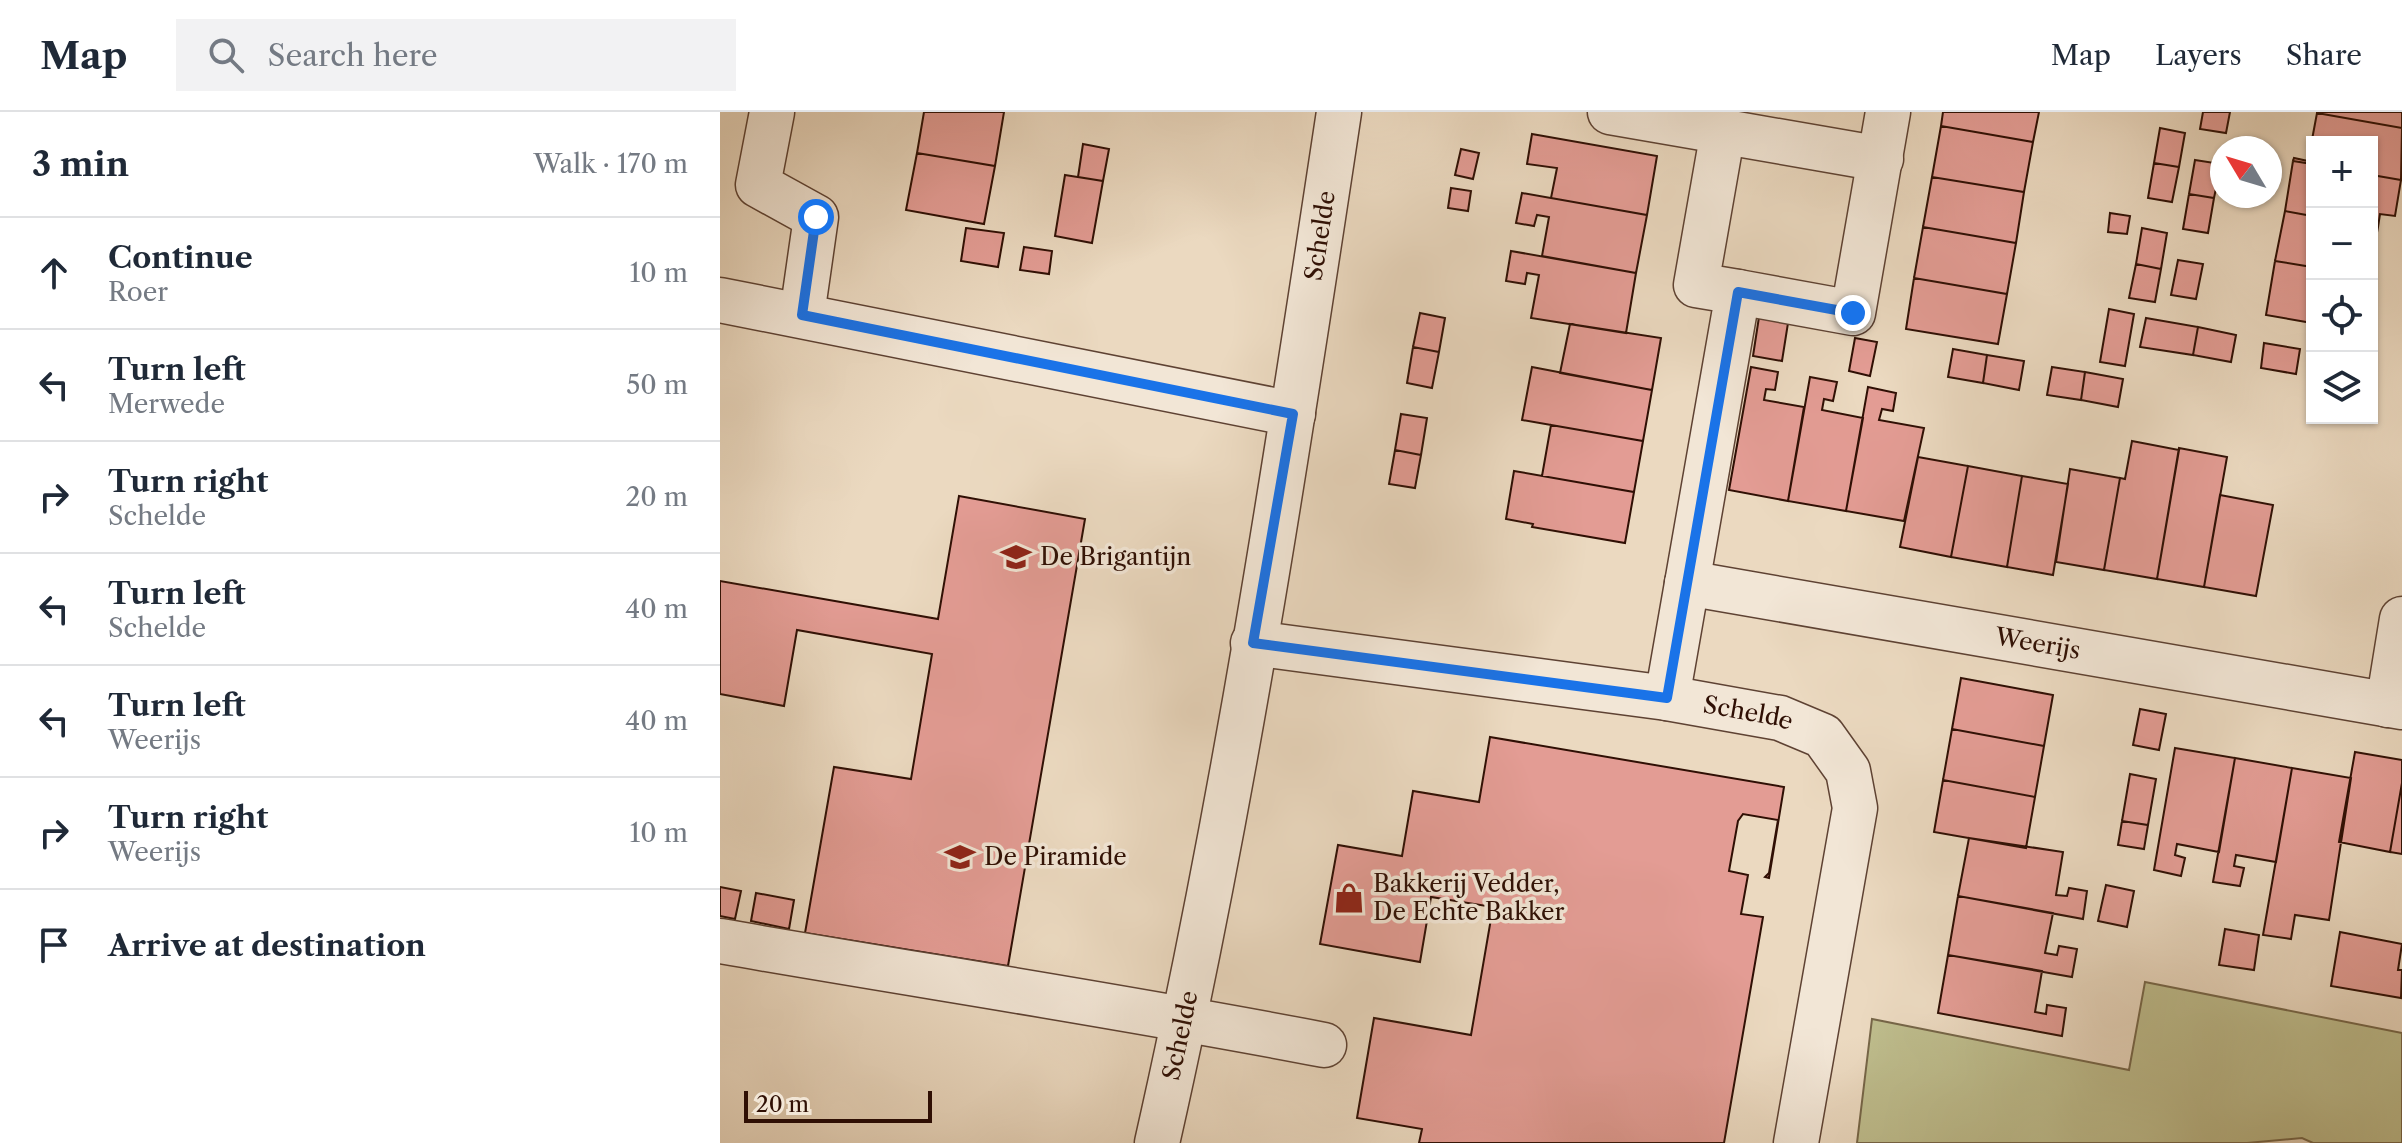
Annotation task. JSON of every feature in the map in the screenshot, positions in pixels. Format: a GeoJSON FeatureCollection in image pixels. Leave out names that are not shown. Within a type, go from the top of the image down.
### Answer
{"type":"FeatureCollection","features":[{"type":"Feature","properties":{"kind":"street"},"geometry":{"type":"LineString","coordinates":[[772,112],[758,185],[816,217],[802,315]]}},
{"type":"Feature","properties":{"kind":"street","name":"Schelde"},"geometry":{"type":"LineString","coordinates":[[1157,1143],[1185,1018],[1253,643],[1293,414],[1339,112]]}},
{"type":"Feature","properties":{"kind":"street"},"geometry":{"type":"LineString","coordinates":[[1610,112],[1881,159]]}},
{"type":"Feature","properties":{"kind":"street"},"geometry":{"type":"LineString","coordinates":[[1723,131],[1696,285],[1853,313],[1888,112]]}},
{"type":"Feature","properties":{"kind":"street"},"geometry":{"type":"LineString","coordinates":[[1667,698],[1738,292]]}},
{"type":"Feature","properties":{"kind":"street"},"geometry":{"type":"LineString","coordinates":[[720,300],[1293,414]]}},
{"type":"Feature","properties":{"kind":"street","name":"Weerijs"},"geometry":{"type":"LineString","coordinates":[[1687,583],[2395,706],[2402,619]]}},
{"type":"Feature","properties":{"kind":"street","name":"Schelde"},"geometry":{"type":"LineString","coordinates":[[1253,643],[1667,698],[1780,718],[1823,736],[1848,771],[1855,808],[1796,1143]]}},
{"type":"Feature","properties":{"kind":"street"},"geometry":{"type":"LineString","coordinates":[[720,941],[1185,1018],[1324,1045]]}},
{"type":"Feature","properties":{"kind":"shaded area"},"geometry":{"type":"Polygon","coordinates":[[[2145,982],[2402,1033],[2402,1143],[2313,1143],[2302,1138],[2247,1143],[1857,1143],[1872,1019],[2129,1070],[2145,982]]]}},
{"type":"Feature","properties":{"kind":"building"},"geometry":{"type":"Polygon","coordinates":[[[924,112],[1004,112],[995,166],[917,153],[924,112]]]}},
{"type":"Feature","properties":{"kind":"building"},"geometry":{"type":"Polygon","coordinates":[[[1943,112],[2039,112],[2033,142],[1941,126],[1943,112]]]}},
{"type":"Feature","properties":{"kind":"building"},"geometry":{"type":"Polygon","coordinates":[[[2203,112],[2230,112],[2226,133],[2200,129],[2203,112]]]}},
{"type":"Feature","properties":{"kind":"building"},"geometry":{"type":"Polygon","coordinates":[[[2317,112],[2402,112],[2402,128],[2317,113],[2317,112]]]}},
{"type":"Feature","properties":{"kind":"building"},"geometry":{"type":"Polygon","coordinates":[[[2317,113],[2402,128],[2401,180],[2378,176],[2378,136],[2313,136],[2317,113]]]}},
{"type":"Feature","properties":{"kind":"building"},"geometry":{"type":"Polygon","coordinates":[[[1941,126],[2033,142],[2024,192],[1932,177],[1941,126]]]}},
{"type":"Feature","properties":{"kind":"building"},"geometry":{"type":"Polygon","coordinates":[[[2160,128],[2185,133],[2179,167],[2154,163],[2160,128]]]}},
{"type":"Feature","properties":{"kind":"building"},"geometry":{"type":"Polygon","coordinates":[[[1532,134],[1657,156],[1647,215],[1551,198],[1557,168],[1527,164],[1532,134]]]}},
{"type":"Feature","properties":{"kind":"building"},"geometry":{"type":"Polygon","coordinates":[[[1083,144],[1109,149],[1103,181],[1078,177],[1083,144]]]}},
{"type":"Feature","properties":{"kind":"building"},"geometry":{"type":"Polygon","coordinates":[[[1461,149],[1479,153],[1473,179],[1455,175],[1461,149]]]}},
{"type":"Feature","properties":{"kind":"building"},"geometry":{"type":"Polygon","coordinates":[[[917,153],[995,166],[984,224],[906,210],[917,153]]]}},
{"type":"Feature","properties":{"kind":"building"},"geometry":{"type":"Polygon","coordinates":[[[2195,160],[2210,162],[2210,197],[2189,194],[2195,160]]]}},
{"type":"Feature","properties":{"kind":"building"},"geometry":{"type":"Polygon","coordinates":[[[2293,161],[2306,163],[2306,215],[2285,211],[2293,161]]]}},
{"type":"Feature","properties":{"kind":"building"},"geometry":{"type":"Polygon","coordinates":[[[2154,163],[2179,167],[2172,202],[2148,198],[2154,163]]]}},
{"type":"Feature","properties":{"kind":"building"},"geometry":{"type":"Polygon","coordinates":[[[1065,175],[1103,181],[1092,243],[1055,236],[1065,175]]]}},
{"type":"Feature","properties":{"kind":"building"},"geometry":{"type":"Polygon","coordinates":[[[2378,176],[2401,180],[2395,216],[2380,214],[2378,227],[2378,176]]]}},
{"type":"Feature","properties":{"kind":"building"},"geometry":{"type":"Polygon","coordinates":[[[1932,177],[2024,192],[2016,243],[1923,227],[1932,177]]]}},
{"type":"Feature","properties":{"kind":"building"},"geometry":{"type":"Polygon","coordinates":[[[1451,188],[1471,191],[1468,211],[1448,208],[1451,188]]]}},
{"type":"Feature","properties":{"kind":"building"},"geometry":{"type":"Polygon","coordinates":[[[1522,193],[1647,215],[1636,273],[1542,256],[1549,217],[1537,215],[1534,226],[1516,223],[1522,193]]]}},
{"type":"Feature","properties":{"kind":"building"},"geometry":{"type":"Polygon","coordinates":[[[2189,194],[2210,197],[2212,208],[2208,233],[2183,229],[2189,194]]]}},
{"type":"Feature","properties":{"kind":"building"},"geometry":{"type":"Polygon","coordinates":[[[2285,211],[2306,215],[2306,266],[2275,261],[2285,211]]]}},
{"type":"Feature","properties":{"kind":"building"},"geometry":{"type":"Polygon","coordinates":[[[2110,213],[2130,216],[2127,234],[2108,232],[2110,213]]]}},
{"type":"Feature","properties":{"kind":"building"},"geometry":{"type":"Polygon","coordinates":[[[1923,227],[2016,243],[2007,294],[1914,278],[1923,227]]]}},
{"type":"Feature","properties":{"kind":"building"},"geometry":{"type":"Polygon","coordinates":[[[966,228],[1004,233],[998,267],[961,261],[966,228]]]}},
{"type":"Feature","properties":{"kind":"building"},"geometry":{"type":"Polygon","coordinates":[[[2142,228],[2167,233],[2161,269],[2136,264],[2142,228]]]}},
{"type":"Feature","properties":{"kind":"building"},"geometry":{"type":"Polygon","coordinates":[[[1024,247],[1052,251],[1049,274],[1020,270],[1024,247]]]}},
{"type":"Feature","properties":{"kind":"building"},"geometry":{"type":"Polygon","coordinates":[[[1511,251],[1636,273],[1626,333],[1531,318],[1539,275],[1527,273],[1525,284],[1506,281],[1511,251]]]}},
{"type":"Feature","properties":{"kind":"building"},"geometry":{"type":"Polygon","coordinates":[[[2178,260],[2203,264],[2196,299],[2171,295],[2178,260]]]}},
{"type":"Feature","properties":{"kind":"building"},"geometry":{"type":"Polygon","coordinates":[[[2275,261],[2306,266],[2306,322],[2266,315],[2275,261]]]}},
{"type":"Feature","properties":{"kind":"building"},"geometry":{"type":"Polygon","coordinates":[[[2136,264],[2161,269],[2155,302],[2129,298],[2136,264]]]}},
{"type":"Feature","properties":{"kind":"building"},"geometry":{"type":"Polygon","coordinates":[[[1914,278],[2007,294],[1998,344],[1906,329],[1914,278]]]}},
{"type":"Feature","properties":{"kind":"building"},"geometry":{"type":"Polygon","coordinates":[[[2109,309],[2134,314],[2125,366],[2100,362],[2109,309]]]}},
{"type":"Feature","properties":{"kind":"building"},"geometry":{"type":"Polygon","coordinates":[[[1420,313],[1445,318],[1439,352],[1413,347],[1420,313]]]}},
{"type":"Feature","properties":{"kind":"building"},"geometry":{"type":"Polygon","coordinates":[[[1759,317],[1788,323],[1782,361],[1753,356],[1759,317]]]}},
{"type":"Feature","properties":{"kind":"building"},"geometry":{"type":"Polygon","coordinates":[[[2146,318],[2198,327],[2193,355],[2140,347],[2146,318]]]}},
{"type":"Feature","properties":{"kind":"building"},"geometry":{"type":"Polygon","coordinates":[[[1570,324],[1661,338],[1652,390],[1560,373],[1570,324]]]}},
{"type":"Feature","properties":{"kind":"building"},"geometry":{"type":"Polygon","coordinates":[[[2198,327],[2236,335],[2231,362],[2193,355],[2198,327]]]}},
{"type":"Feature","properties":{"kind":"building"},"geometry":{"type":"Polygon","coordinates":[[[1855,338],[1877,342],[1870,376],[1849,371],[1855,338]]]}},
{"type":"Feature","properties":{"kind":"building"},"geometry":{"type":"Polygon","coordinates":[[[2264,343],[2300,349],[2296,374],[2261,368],[2264,343]]]}},
{"type":"Feature","properties":{"kind":"building"},"geometry":{"type":"Polygon","coordinates":[[[1413,347],[1439,352],[1432,388],[1407,383],[1413,347]]]}},
{"type":"Feature","properties":{"kind":"building"},"geometry":{"type":"Polygon","coordinates":[[[1953,349],[1987,355],[1983,383],[1948,377],[1953,349]]]}},
{"type":"Feature","properties":{"kind":"building"},"geometry":{"type":"Polygon","coordinates":[[[1987,355],[2024,361],[2019,390],[1983,383],[1987,355]]]}},
{"type":"Feature","properties":{"kind":"building"},"geometry":{"type":"Polygon","coordinates":[[[1532,367],[1652,390],[1643,441],[1522,420],[1532,367]]]}},
{"type":"Feature","properties":{"kind":"building"},"geometry":{"type":"Polygon","coordinates":[[[1751,367],[1778,372],[1775,390],[1766,389],[1764,400],[1804,407],[1788,501],[1729,490],[1751,367]]]}},
{"type":"Feature","properties":{"kind":"building"},"geometry":{"type":"Polygon","coordinates":[[[2052,367],[2085,372],[2081,400],[2047,395],[2052,367]]]}},
{"type":"Feature","properties":{"kind":"building"},"geometry":{"type":"Polygon","coordinates":[[[2085,372],[2123,379],[2118,407],[2081,400],[2085,372]]]}},
{"type":"Feature","properties":{"kind":"building"},"geometry":{"type":"Polygon","coordinates":[[[1810,377],[1837,382],[1833,401],[1824,399],[1822,410],[1863,418],[1846,511],[1788,501],[1810,377]]]}},
{"type":"Feature","properties":{"kind":"building"},"geometry":{"type":"Polygon","coordinates":[[[1868,387],[1896,393],[1893,411],[1882,409],[1879,420],[1924,428],[1904,521],[1846,511],[1868,387]]]}},
{"type":"Feature","properties":{"kind":"building"},"geometry":{"type":"Polygon","coordinates":[[[1401,414],[1427,418],[1421,455],[1395,450],[1401,414]]]}},
{"type":"Feature","properties":{"kind":"building"},"geometry":{"type":"Polygon","coordinates":[[[1551,425],[1643,441],[1634,492],[1542,476],[1551,425]]]}},
{"type":"Feature","properties":{"kind":"building"},"geometry":{"type":"Polygon","coordinates":[[[2132,441],[2179,450],[2157,579],[2104,570],[2120,478],[2125,479],[2132,441]]]}},
{"type":"Feature","properties":{"kind":"building"},"geometry":{"type":"Polygon","coordinates":[[[2179,448],[2227,457],[2204,587],[2157,579],[2179,448]]]}},
{"type":"Feature","properties":{"kind":"building"},"geometry":{"type":"Polygon","coordinates":[[[1395,450],[1421,455],[1415,488],[1389,484],[1395,450]]]}},
{"type":"Feature","properties":{"kind":"building"},"geometry":{"type":"Polygon","coordinates":[[[1918,457],[1968,466],[1951,557],[1900,547],[1918,457]]]}},
{"type":"Feature","properties":{"kind":"building"},"geometry":{"type":"Polygon","coordinates":[[[1968,466],[2022,476],[2007,567],[1951,557],[1968,466]]]}},
{"type":"Feature","properties":{"kind":"building"},"geometry":{"type":"Polygon","coordinates":[[[2070,469],[2120,478],[2104,570],[2056,562],[2070,469]]]}},
{"type":"Feature","properties":{"kind":"building"},"geometry":{"type":"Polygon","coordinates":[[[1514,471],[1634,492],[1625,543],[1532,527],[1533,524],[1506,519],[1514,471]]]}},
{"type":"Feature","properties":{"kind":"building"},"geometry":{"type":"Polygon","coordinates":[[[2022,476],[2068,484],[2053,575],[2007,567],[2022,476]]]}},
{"type":"Feature","properties":{"kind":"building"},"geometry":{"type":"Polygon","coordinates":[[[2220,495],[2273,505],[2256,596],[2204,587],[2220,495]]]}},
{"type":"Feature","properties":{"kind":"building"},"geometry":{"type":"Polygon","coordinates":[[[959,496],[1085,519],[1008,966],[805,933],[834,767],[911,779],[932,654],[797,630],[784,706],[720,694],[720,581],[938,619],[959,496]]]}},
{"type":"Feature","properties":{"kind":"building"},"geometry":{"type":"Polygon","coordinates":[[[1961,678],[2053,695],[2044,746],[1952,729],[1961,678]]]}},
{"type":"Feature","properties":{"kind":"building"},"geometry":{"type":"Polygon","coordinates":[[[2140,709],[2166,714],[2159,750],[2133,745],[2140,709]]]}},
{"type":"Feature","properties":{"kind":"building"},"geometry":{"type":"Polygon","coordinates":[[[1952,729],[2044,746],[2035,797],[1943,780],[1952,729]]]}},
{"type":"Feature","properties":{"kind":"building"},"geometry":{"type":"Polygon","coordinates":[[[1490,737],[1784,787],[1769,878],[1765,877],[1769,873],[1778,820],[1743,814],[1738,821],[1729,871],[1748,875],[1741,914],[1763,917],[1724,1143],[1419,1143],[1422,1129],[1357,1118],[1374,1018],[1471,1035],[1493,907],[1431,897],[1420,962],[1320,944],[1338,845],[1402,856],[1413,791],[1479,802],[1490,737]]]}},
{"type":"Feature","properties":{"kind":"building"},"geometry":{"type":"Polygon","coordinates":[[[2175,748],[2235,758],[2219,852],[2177,844],[2175,855],[2185,858],[2181,876],[2154,870],[2175,748]]]}},
{"type":"Feature","properties":{"kind":"building"},"geometry":{"type":"Polygon","coordinates":[[[2355,752],[2402,760],[2402,783],[2390,852],[2339,842],[2355,752]]]}},
{"type":"Feature","properties":{"kind":"building"},"geometry":{"type":"Polygon","coordinates":[[[2235,758],[2292,768],[2276,862],[2236,855],[2234,866],[2244,868],[2240,886],[2213,882],[2235,758]]]}},
{"type":"Feature","properties":{"kind":"building"},"geometry":{"type":"Polygon","coordinates":[[[2292,768],[2351,778],[2329,920],[2295,915],[2291,939],[2263,935],[2292,768]]]}},
{"type":"Feature","properties":{"kind":"building"},"geometry":{"type":"Polygon","coordinates":[[[2130,774],[2156,779],[2148,825],[2122,821],[2130,774]]]}},
{"type":"Feature","properties":{"kind":"building"},"geometry":{"type":"Polygon","coordinates":[[[1943,780],[2035,797],[2026,848],[1934,832],[1943,780]]]}},
{"type":"Feature","properties":{"kind":"building"},"geometry":{"type":"Polygon","coordinates":[[[2402,783],[2402,854],[2390,852],[2402,783]]]}},
{"type":"Feature","properties":{"kind":"building"},"geometry":{"type":"Polygon","coordinates":[[[2122,821],[2148,825],[2144,849],[2118,845],[2122,821]]]}},
{"type":"Feature","properties":{"kind":"building"},"geometry":{"type":"Polygon","coordinates":[[[1969,838],[2063,852],[2056,895],[2067,896],[2069,888],[2087,891],[2083,919],[1958,896],[1969,838]]]}},
{"type":"Feature","properties":{"kind":"building"},"geometry":{"type":"Polygon","coordinates":[[[2106,885],[2134,891],[2127,927],[2098,921],[2106,885]]]}},
{"type":"Feature","properties":{"kind":"building"},"geometry":{"type":"Polygon","coordinates":[[[720,887],[741,891],[735,919],[720,916],[720,887]]]}},
{"type":"Feature","properties":{"kind":"building"},"geometry":{"type":"Polygon","coordinates":[[[756,893],[794,900],[789,929],[751,921],[756,893]]]}},
{"type":"Feature","properties":{"kind":"building"},"geometry":{"type":"Polygon","coordinates":[[[1958,896],[2053,913],[2045,953],[2057,955],[2059,946],[2077,949],[2072,977],[1948,955],[1958,896]]]}},
{"type":"Feature","properties":{"kind":"building"},"geometry":{"type":"Polygon","coordinates":[[[2225,929],[2259,935],[2254,970],[2219,965],[2225,929]]]}},
{"type":"Feature","properties":{"kind":"building"},"geometry":{"type":"Polygon","coordinates":[[[2340,932],[2402,944],[2398,970],[2402,970],[2401,998],[2331,986],[2340,932]]]}},
{"type":"Feature","properties":{"kind":"building"},"geometry":{"type":"Polygon","coordinates":[[[1948,955],[2042,971],[2035,1012],[2046,1014],[2047,1005],[2066,1008],[2062,1036],[1938,1013],[1948,955]]]}},
{"type":"Feature","properties":{"kind":"place","name":"De Brigantijn"},"geometry":{"type":"Point","coordinates":[1016,557]}},
{"type":"Feature","properties":{"kind":"place","name":"De Piramide"},"geometry":{"type":"Point","coordinates":[960,857]}},
{"type":"Feature","properties":{"kind":"place","name":"Bakkerij Vedder, De Echte Bakker"},"geometry":{"type":"Point","coordinates":[1349,898]}},
{"type":"Feature","properties":{"kind":"route"},"geometry":{"type":"LineString","coordinates":[[816,217],[802,315],[1293,414],[1253,643],[1667,698],[1738,292],[1853,313]]}}]}
